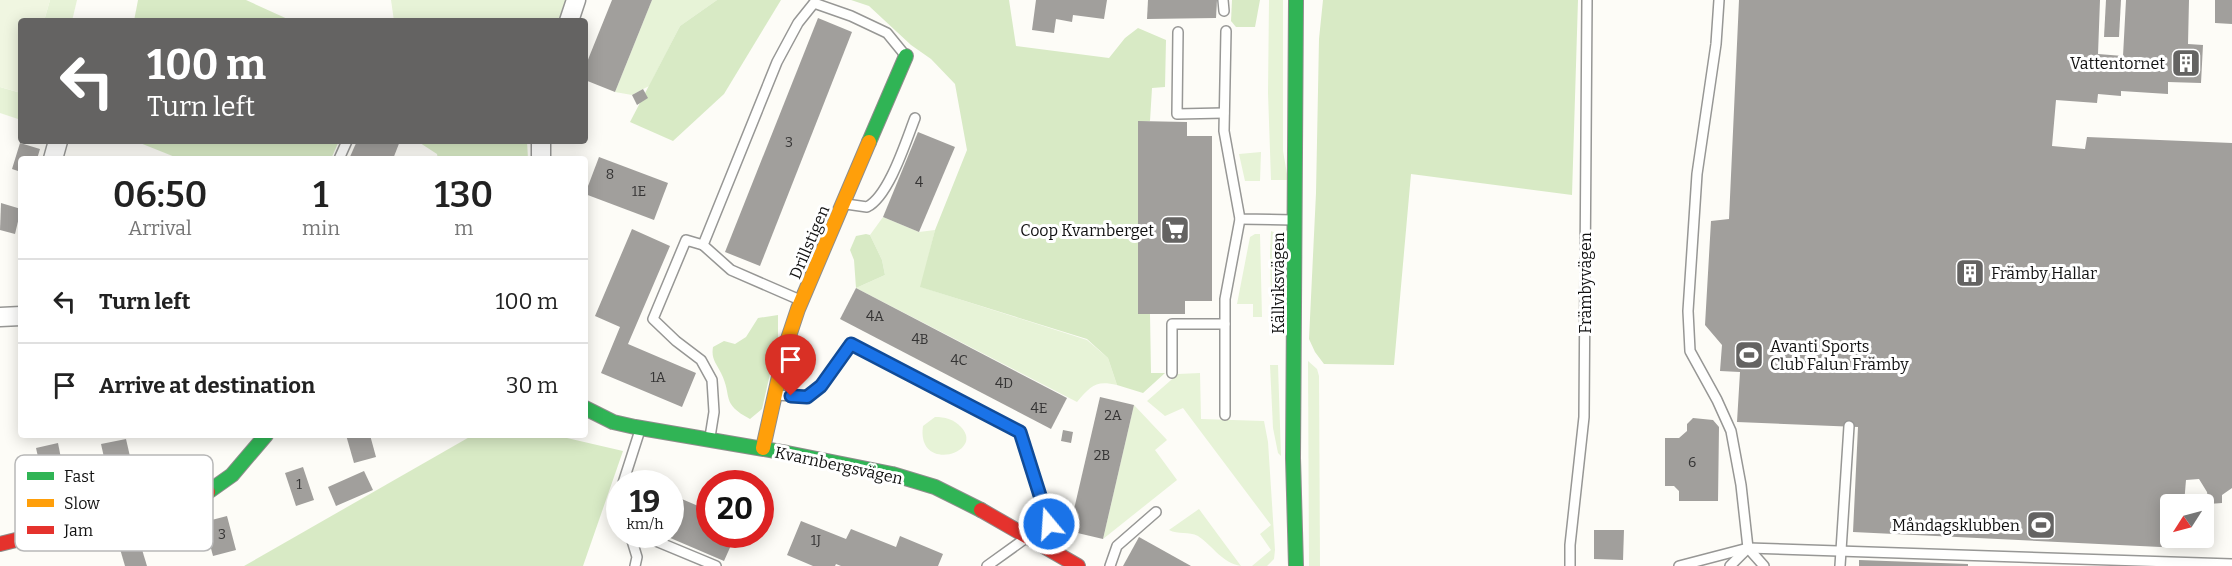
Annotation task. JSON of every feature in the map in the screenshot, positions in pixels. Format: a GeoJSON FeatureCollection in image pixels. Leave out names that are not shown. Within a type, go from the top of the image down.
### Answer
{"type":"FeatureCollection","features":[{"type":"Feature","properties":{"kind":"street"},"geometry":{"type":"LineString","coordinates":[[570,18],[576,0]]}},
{"type":"Feature","properties":{"kind":"street","name":"Källviksvägen"},"geometry":{"type":"LineString","coordinates":[[1296,0],[1293,458],[1296,566]]}},
{"type":"Feature","properties":{"kind":"street","name":"Drillstigen"},"geometry":{"type":"LineString","coordinates":[[763,448],[786,345],[802,301],[906,56]]}},
{"type":"Feature","properties":{"kind":"street"},"geometry":{"type":"LineString","coordinates":[[0,317],[18,316]]}},
{"type":"Feature","properties":{"kind":"street","name":"Kvarnbergsvägen"},"geometry":{"type":"LineString","coordinates":[[588,410],[613,422],[763,448],[892,474],[935,487],[1028,536],[1059,559],[1078,566]]}},
{"type":"Feature","properties":{"kind":"street"},"geometry":{"type":"LineString","coordinates":[[213,489],[232,475],[263,438]]}},
{"type":"Feature","properties":{"kind":"street"},"geometry":{"type":"LineString","coordinates":[[0,544],[15,540]]}},
{"type":"Feature","properties":{"kind":"lane"},"geometry":{"type":"LineString","coordinates":[[1223,0],[1224,11]]}},
{"type":"Feature","properties":{"kind":"lane","name":"Främbyvägen"},"geometry":{"type":"LineString","coordinates":[[1570,566],[1570,545],[1584,417],[1587,0]]}},
{"type":"Feature","properties":{"kind":"lane"},"geometry":{"type":"LineString","coordinates":[[1719,0],[1714,55],[1697,174],[1688,321],[1690,351],[1731,431],[1741,485],[1748,548],[1764,566]]}},
{"type":"Feature","properties":{"kind":"lane"},"geometry":{"type":"LineString","coordinates":[[703,245],[777,62],[798,23],[814,3],[851,16],[887,33],[906,56]]}},
{"type":"Feature","properties":{"kind":"lane"},"geometry":{"type":"LineString","coordinates":[[1225,415],[1225,299],[1240,219],[1224,131],[1226,31]]}},
{"type":"Feature","properties":{"kind":"lane"},"geometry":{"type":"LineString","coordinates":[[1178,32],[1177,114],[1224,114]]}},
{"type":"Feature","properties":{"kind":"lane"},"geometry":{"type":"LineString","coordinates":[[843,204],[867,207],[880,198],[915,118]]}},
{"type":"Feature","properties":{"kind":"lane"},"geometry":{"type":"LineString","coordinates":[[1240,219],[1294,220]]}},
{"type":"Feature","properties":{"kind":"lane"},"geometry":{"type":"LineString","coordinates":[[710,439],[714,412],[711,380],[701,360],[653,319],[686,240],[703,245],[731,270],[802,301]]}},
{"type":"Feature","properties":{"kind":"lane"},"geometry":{"type":"LineString","coordinates":[[1172,373],[1173,324],[1225,324]]}},
{"type":"Feature","properties":{"kind":"lane"},"geometry":{"type":"LineString","coordinates":[[775,395],[807,397],[821,386],[851,344],[1020,432],[1059,559]]}},
{"type":"Feature","properties":{"kind":"lane"},"geometry":{"type":"LineString","coordinates":[[1840,566],[1849,426]]}},
{"type":"Feature","properties":{"kind":"lane"},"geometry":{"type":"LineString","coordinates":[[627,470],[640,428]]}},
{"type":"Feature","properties":{"kind":"lane"},"geometry":{"type":"LineString","coordinates":[[1110,566],[1117,546],[1156,512]]}},
{"type":"Feature","properties":{"kind":"lane"},"geometry":{"type":"LineString","coordinates":[[987,566],[1028,536]]}},
{"type":"Feature","properties":{"kind":"lane"},"geometry":{"type":"LineString","coordinates":[[634,548],[637,556],[635,566]]}},
{"type":"Feature","properties":{"kind":"lane"},"geometry":{"type":"LineString","coordinates":[[673,548],[716,566]]}},
{"type":"Feature","properties":{"kind":"lane"},"geometry":{"type":"LineString","coordinates":[[1730,566],[1748,548]]}},
{"type":"Feature","properties":{"kind":"lane"},"geometry":{"type":"LineString","coordinates":[[1679,566],[1748,548],[2232,564]]}},
{"type":"Feature","properties":{"kind":"green space"},"geometry":{"type":"Polygon","coordinates":[[[0,0],[50,0],[45,18],[18,18],[18,92],[0,87],[0,0]]]}},
{"type":"Feature","properties":{"kind":"green space"},"geometry":{"type":"Polygon","coordinates":[[[50,0],[77,0],[73,18],[45,18],[50,0]]]}},
{"type":"Feature","properties":{"kind":"green space"},"geometry":{"type":"Polygon","coordinates":[[[138,0],[246,0],[285,18],[135,18],[138,0]]]}},
{"type":"Feature","properties":{"kind":"green space"},"geometry":{"type":"Polygon","coordinates":[[[391,0],[569,0],[564,18],[394,18],[391,0]]]}},
{"type":"Feature","properties":{"kind":"green space"},"geometry":{"type":"Polygon","coordinates":[[[652,0],[717,0],[680,26],[649,86],[632,95],[615,92],[652,0]]]}},
{"type":"Feature","properties":{"kind":"green space"},"geometry":{"type":"Polygon","coordinates":[[[717,0],[781,0],[724,94],[673,141],[630,122],[680,26],[717,0]]]}},
{"type":"Feature","properties":{"kind":"green space"},"geometry":{"type":"Polygon","coordinates":[[[851,0],[1009,0],[1016,46],[1109,58],[1125,38],[1138,28],[1166,40],[1165,87],[1152,88],[1150,121],[1138,122],[1138,314],[1150,314],[1151,373],[1165,373],[1143,393],[1117,385],[1108,358],[1087,339],[920,287],[935,230],[967,150],[955,84],[931,59],[911,45],[869,6],[851,0]]]}},
{"type":"Feature","properties":{"kind":"green space"},"geometry":{"type":"Polygon","coordinates":[[[1232,0],[1260,0],[1255,27],[1236,27],[1231,21],[1232,0]]]}},
{"type":"Feature","properties":{"kind":"green space"},"geometry":{"type":"Polygon","coordinates":[[[1269,0],[1283,0],[1283,151],[1288,180],[1271,180],[1268,93],[1269,0]]]}},
{"type":"Feature","properties":{"kind":"green space"},"geometry":{"type":"Polygon","coordinates":[[[1323,0],[1578,0],[1572,195],[1411,174],[1394,365],[1324,364],[1309,339],[1316,193],[1319,39],[1323,0]]]}},
{"type":"Feature","properties":{"kind":"green space"},"geometry":{"type":"Polygon","coordinates":[[[0,87],[18,92],[18,119],[0,113],[0,87]]]}},
{"type":"Feature","properties":{"kind":"green space"},"geometry":{"type":"Polygon","coordinates":[[[142,144],[338,144],[332,156],[172,156],[142,144]]]}},
{"type":"Feature","properties":{"kind":"green space"},"geometry":{"type":"Polygon","coordinates":[[[422,144],[527,144],[528,156],[437,156],[422,144]]]}},
{"type":"Feature","properties":{"kind":"green space"},"geometry":{"type":"Polygon","coordinates":[[[1261,152],[1260,181],[1245,181],[1239,154],[1261,152]]]}},
{"type":"Feature","properties":{"kind":"green space"},"geometry":{"type":"Polygon","coordinates":[[[883,217],[919,232],[935,230],[921,287],[1087,340],[1108,358],[1117,385],[1098,384],[1077,402],[856,288],[885,275],[882,260],[870,235],[883,217]]]}},
{"type":"Feature","properties":{"kind":"green space"},"geometry":{"type":"Polygon","coordinates":[[[1271,231],[1280,235],[1284,246],[1278,297],[1271,294],[1271,231]]]}},
{"type":"Feature","properties":{"kind":"green space"},"geometry":{"type":"Polygon","coordinates":[[[1260,234],[1262,317],[1253,317],[1253,304],[1237,304],[1250,237],[1260,234]]]}},
{"type":"Feature","properties":{"kind":"green space"},"geometry":{"type":"Polygon","coordinates":[[[870,235],[882,260],[885,275],[856,288],[854,260],[850,250],[856,236],[870,235]]]}},
{"type":"Feature","properties":{"kind":"green space"},"geometry":{"type":"Polygon","coordinates":[[[778,315],[778,339],[762,409],[750,419],[731,404],[724,381],[713,358],[713,347],[724,341],[735,344],[746,337],[758,318],[778,315]]]}},
{"type":"Feature","properties":{"kind":"green space"},"geometry":{"type":"Polygon","coordinates":[[[1308,361],[1317,369],[1319,376],[1320,566],[1309,566],[1308,361]]]}},
{"type":"Feature","properties":{"kind":"green space"},"geometry":{"type":"Polygon","coordinates":[[[1270,365],[1278,365],[1281,456],[1278,453],[1273,428],[1270,365]]]}},
{"type":"Feature","properties":{"kind":"green space"},"geometry":{"type":"Polygon","coordinates":[[[1200,373],[1201,419],[1264,421],[1268,442],[1275,550],[1274,559],[1267,566],[1252,566],[1271,550],[1260,534],[1271,525],[1183,408],[1165,416],[1147,401],[1178,374],[1200,373]]]}},
{"type":"Feature","properties":{"kind":"green space"},"geometry":{"type":"Polygon","coordinates":[[[1134,405],[1167,440],[1155,450],[1177,480],[1103,539],[1134,405]]]}},
{"type":"Feature","properties":{"kind":"green space"},"geometry":{"type":"Polygon","coordinates":[[[935,417],[949,419],[961,427],[966,436],[965,445],[958,451],[939,454],[930,450],[924,441],[923,426],[935,417]]]}},
{"type":"Feature","properties":{"kind":"green space"},"geometry":{"type":"Polygon","coordinates":[[[468,438],[567,438],[623,451],[616,470],[606,470],[606,500],[583,566],[244,566],[468,438]]]}},
{"type":"Feature","properties":{"kind":"green space"},"geometry":{"type":"Polygon","coordinates":[[[1199,509],[1241,566],[1223,558],[1198,536],[1169,530],[1199,509]]]}},
{"type":"Feature","properties":{"kind":"building"},"geometry":{"type":"Polygon","coordinates":[[[612,0],[652,0],[615,92],[588,81],[588,60],[612,0]]]}},
{"type":"Feature","properties":{"kind":"building"},"geometry":{"type":"Polygon","coordinates":[[[1036,0],[1107,0],[1104,19],[1073,15],[1072,22],[1056,19],[1054,33],[1032,30],[1036,0]]]}},
{"type":"Feature","properties":{"kind":"building"},"geometry":{"type":"Polygon","coordinates":[[[1148,0],[1217,0],[1216,18],[1147,19],[1148,0]]]}},
{"type":"Feature","properties":{"kind":"building","name":"Främby Hallar"},"geometry":{"type":"Polygon","coordinates":[[[1739,0],[2100,0],[2098,54],[2123,56],[2126,0],[2189,0],[2188,44],[2203,45],[2201,83],[2168,82],[2168,94],[2121,91],[2121,96],[2098,94],[2097,103],[2056,100],[2052,146],[2085,149],[2087,137],[2232,143],[2232,488],[2222,495],[2222,503],[2214,504],[2214,494],[2207,494],[2199,479],[2186,480],[2185,494],[2160,494],[2160,547],[1853,532],[1858,427],[1737,422],[1740,372],[1720,371],[1722,345],[1705,325],[1711,221],[1729,219],[1739,0]]]}},
{"type":"Feature","properties":{"kind":"building"},"geometry":{"type":"Polygon","coordinates":[[[2106,0],[2121,0],[2119,37],[2104,37],[2106,0]]]}},
{"type":"Feature","properties":{"kind":"building"},"geometry":{"type":"Polygon","coordinates":[[[2215,0],[2232,0],[2232,24],[2215,23],[2215,0]]]}},
{"type":"Feature","properties":{"kind":"building"},"geometry":{"type":"Polygon","coordinates":[[[818,18],[852,32],[760,266],[725,252],[818,18]]]}},
{"type":"Feature","properties":{"kind":"building"},"geometry":{"type":"Polygon","coordinates":[[[643,89],[648,98],[637,105],[632,95],[643,89]]]}},
{"type":"Feature","properties":{"kind":"building","name":"Coop Kvarnberget"},"geometry":{"type":"Polygon","coordinates":[[[1138,121],[1187,122],[1187,136],[1212,136],[1212,301],[1185,301],[1185,314],[1138,314],[1138,121]]]}},
{"type":"Feature","properties":{"kind":"building"},"geometry":{"type":"Polygon","coordinates":[[[918,132],[955,147],[919,232],[883,217],[918,132]]]}},
{"type":"Feature","properties":{"kind":"building"},"geometry":{"type":"Polygon","coordinates":[[[20,144],[40,149],[38,156],[18,156],[18,171],[12,169],[20,144]]]}},
{"type":"Feature","properties":{"kind":"building"},"geometry":{"type":"Polygon","coordinates":[[[356,144],[399,144],[394,156],[350,156],[356,144]]]}},
{"type":"Feature","properties":{"kind":"building"},"geometry":{"type":"Polygon","coordinates":[[[599,157],[668,183],[654,220],[588,195],[588,186],[599,157]]]}},
{"type":"Feature","properties":{"kind":"building"},"geometry":{"type":"Polygon","coordinates":[[[1,203],[18,208],[15,234],[0,230],[1,203]]]}},
{"type":"Feature","properties":{"kind":"building"},"geometry":{"type":"Polygon","coordinates":[[[632,229],[670,246],[628,344],[696,373],[682,407],[601,373],[620,327],[595,316],[632,229]]]}},
{"type":"Feature","properties":{"kind":"building"},"geometry":{"type":"Polygon","coordinates":[[[856,288],[1067,398],[1051,429],[840,319],[856,288]]]}},
{"type":"Feature","properties":{"kind":"building"},"geometry":{"type":"Polygon","coordinates":[[[1100,397],[1134,405],[1103,539],[1069,531],[1100,397]]]}},
{"type":"Feature","properties":{"kind":"building"},"geometry":{"type":"Polygon","coordinates":[[[1693,418],[1713,420],[1719,427],[1718,501],[1679,501],[1679,491],[1674,486],[1665,486],[1665,438],[1679,438],[1687,431],[1687,424],[1693,418]]]}},
{"type":"Feature","properties":{"kind":"building"},"geometry":{"type":"Polygon","coordinates":[[[1063,430],[1073,432],[1071,443],[1061,441],[1063,430]]]}},
{"type":"Feature","properties":{"kind":"building"},"geometry":{"type":"Polygon","coordinates":[[[347,438],[371,438],[376,457],[354,463],[347,438]]]}},
{"type":"Feature","properties":{"kind":"building"},"geometry":{"type":"Polygon","coordinates":[[[126,439],[130,455],[103,455],[101,444],[126,439]]]}},
{"type":"Feature","properties":{"kind":"building"},"geometry":{"type":"Polygon","coordinates":[[[58,443],[60,455],[38,455],[36,448],[58,443]]]}},
{"type":"Feature","properties":{"kind":"building"},"geometry":{"type":"Polygon","coordinates":[[[303,467],[314,500],[296,506],[285,473],[303,467]]]}},
{"type":"Feature","properties":{"kind":"building"},"geometry":{"type":"Polygon","coordinates":[[[364,471],[373,490],[336,506],[328,487],[364,471]]]}},
{"type":"Feature","properties":{"kind":"building"},"geometry":{"type":"Polygon","coordinates":[[[684,500],[696,505],[696,548],[730,548],[724,561],[684,544],[684,500]]]}},
{"type":"Feature","properties":{"kind":"building"},"geometry":{"type":"Polygon","coordinates":[[[227,516],[236,550],[213,556],[213,520],[227,516]]]}},
{"type":"Feature","properties":{"kind":"building"},"geometry":{"type":"Polygon","coordinates":[[[801,521],[846,539],[851,529],[896,547],[900,536],[943,554],[938,566],[841,566],[836,564],[835,566],[813,566],[787,555],[801,521]]]}},
{"type":"Feature","properties":{"kind":"building"},"geometry":{"type":"Polygon","coordinates":[[[1594,530],[1624,530],[1623,560],[1594,559],[1594,530]]]}},
{"type":"Feature","properties":{"kind":"building"},"geometry":{"type":"Polygon","coordinates":[[[1139,537],[1191,566],[1123,566],[1139,537]]]}},
{"type":"Feature","properties":{"kind":"building"},"geometry":{"type":"Polygon","coordinates":[[[121,551],[142,551],[147,566],[125,566],[121,551]]]}},
{"type":"Feature","properties":{"kind":"building"},"geometry":{"type":"Polygon","coordinates":[[[1859,560],[1968,564],[1968,566],[1859,566],[1859,560]]]}},
{"type":"Feature","properties":{"kind":"traffic: fast"},"geometry":{"type":"LineString","coordinates":[[1296,0],[1293,458],[1296,566]]}},
{"type":"Feature","properties":{"kind":"traffic: fast"},"geometry":{"type":"LineString","coordinates":[[869,142],[906,56]]}},
{"type":"Feature","properties":{"kind":"traffic: fast"},"geometry":{"type":"LineString","coordinates":[[588,410],[613,422],[635,427],[892,474],[935,487],[981,510]]}},
{"type":"Feature","properties":{"kind":"traffic: fast"},"geometry":{"type":"LineString","coordinates":[[213,488],[232,475],[263,438]]}},
{"type":"Feature","properties":{"kind":"traffic: slow"},"geometry":{"type":"LineString","coordinates":[[763,448],[786,345],[798,309],[869,142]]}},
{"type":"Feature","properties":{"kind":"traffic: jam"},"geometry":{"type":"LineString","coordinates":[[981,510],[1078,566]]}},
{"type":"Feature","properties":{"kind":"traffic: jam"},"geometry":{"type":"LineString","coordinates":[[0,544],[15,540]]}},
{"type":"Feature","properties":{"kind":"place","name":"Vattentornet"},"geometry":{"type":"Point","coordinates":[2186,63]}},
{"type":"Feature","properties":{"kind":"place","name":"Coop Kvarnberget"},"geometry":{"type":"Point","coordinates":[1175,230]}},
{"type":"Feature","properties":{"kind":"place","name":"Främby Hallar"},"geometry":{"type":"Point","coordinates":[1970,273]}},
{"type":"Feature","properties":{"kind":"place","name":"Avanti Sports Club Falun Främby"},"geometry":{"type":"Point","coordinates":[1749,355]}},
{"type":"Feature","properties":{"kind":"place","name":"Måndagsklubben"},"geometry":{"type":"Point","coordinates":[2041,525]}},
{"type":"Feature","properties":{"kind":"route"},"geometry":{"type":"LineString","coordinates":[[791,396],[807,397],[821,386],[851,344],[1020,432],[1049,524]]}}]}
